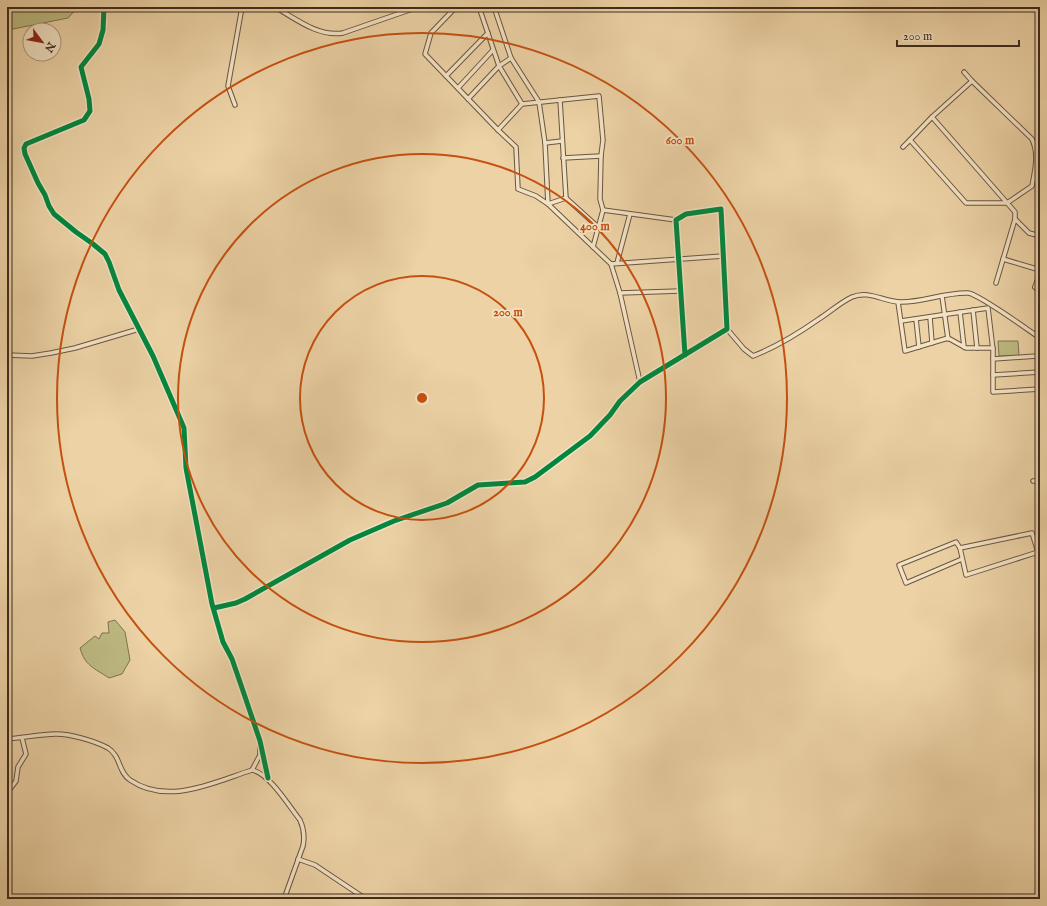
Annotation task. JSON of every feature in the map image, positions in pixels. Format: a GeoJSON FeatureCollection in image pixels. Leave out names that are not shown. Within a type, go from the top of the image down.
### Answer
{"type":"FeatureCollection","features":[{"type":"Feature","properties":{"kind":"street"},"geometry":{"type":"LineString","coordinates":[[104,7],[104,30],[99,44],[81,67],[89,100],[90,111],[84,120],[26,144],[24,148],[25,154],[54,214],[105,254],[119,290],[139,329],[184,428],[186,468],[218,628],[242,685],[260,741],[268,778]]}},
{"type":"Feature","properties":{"kind":"street"},"geometry":{"type":"LineString","coordinates":[[235,105],[228,86],[242,7]]}},
{"type":"Feature","properties":{"kind":"street"},"geometry":{"type":"LineString","coordinates":[[275,7],[317,30],[330,34],[343,33],[418,7]]}},
{"type":"Feature","properties":{"kind":"street"},"geometry":{"type":"LineString","coordinates":[[456,7],[431,33],[424,54],[516,147],[518,189],[536,196],[548,204],[611,264],[620,293],[640,382]]}},
{"type":"Feature","properties":{"kind":"street"},"geometry":{"type":"LineString","coordinates":[[479,7],[499,66],[522,104]]}},
{"type":"Feature","properties":{"kind":"street"},"geometry":{"type":"LineString","coordinates":[[494,7],[511,58],[539,102],[545,143],[548,204]]}},
{"type":"Feature","properties":{"kind":"street"},"geometry":{"type":"LineString","coordinates":[[446,76],[488,33]]}},
{"type":"Feature","properties":{"kind":"street"},"geometry":{"type":"LineString","coordinates":[[458,88],[493,50]]}},
{"type":"Feature","properties":{"kind":"street"},"geometry":{"type":"LineString","coordinates":[[468,99],[499,66],[511,58]]}},
{"type":"Feature","properties":{"kind":"street"},"geometry":{"type":"LineString","coordinates":[[910,140],[966,203],[1008,203],[1032,186],[1036,148],[1032,139],[964,72]]}},
{"type":"Feature","properties":{"kind":"street"},"geometry":{"type":"LineString","coordinates":[[903,147],[932,117],[972,81]]}},
{"type":"Feature","properties":{"kind":"street"},"geometry":{"type":"LineString","coordinates":[[498,130],[522,104],[599,96],[603,140],[600,199],[603,210],[593,247]]}},
{"type":"Feature","properties":{"kind":"street"},"geometry":{"type":"LineString","coordinates":[[560,100],[566,198],[598,227]]}},
{"type":"Feature","properties":{"kind":"street"},"geometry":{"type":"LineString","coordinates":[[932,117],[1015,212],[1016,219],[996,283]]}},
{"type":"Feature","properties":{"kind":"street"},"geometry":{"type":"LineString","coordinates":[[545,143],[562,141]]}},
{"type":"Feature","properties":{"kind":"street"},"geometry":{"type":"LineString","coordinates":[[563,158],[601,156]]}},
{"type":"Feature","properties":{"kind":"street"},"geometry":{"type":"LineString","coordinates":[[548,204],[566,198]]}},
{"type":"Feature","properties":{"kind":"street"},"geometry":{"type":"LineString","coordinates":[[603,210],[676,220],[686,214],[721,209],[727,329],[744,349],[753,356],[762,353],[804,330],[851,298],[864,294],[898,302],[909,302],[969,293],[1040,338]]}},
{"type":"Feature","properties":{"kind":"street"},"geometry":{"type":"LineString","coordinates":[[617,263],[630,214]]}},
{"type":"Feature","properties":{"kind":"street"},"geometry":{"type":"LineString","coordinates":[[1016,219],[1029,233],[1040,236]]}},
{"type":"Feature","properties":{"kind":"street"},"geometry":{"type":"LineString","coordinates":[[676,220],[685,355]]}},
{"type":"Feature","properties":{"kind":"street"},"geometry":{"type":"LineString","coordinates":[[611,264],[723,256]]}},
{"type":"Feature","properties":{"kind":"street"},"geometry":{"type":"LineString","coordinates":[[1003,259],[1040,271],[1035,287]]}},
{"type":"Feature","properties":{"kind":"street"},"geometry":{"type":"LineString","coordinates":[[1035,287],[1040,288]]}},
{"type":"Feature","properties":{"kind":"street"},"geometry":{"type":"LineString","coordinates":[[1035,287],[1040,293]]}},
{"type":"Feature","properties":{"kind":"street"},"geometry":{"type":"LineString","coordinates":[[620,293],[680,290]]}},
{"type":"Feature","properties":{"kind":"street"},"geometry":{"type":"LineString","coordinates":[[942,296],[948,339]]}},
{"type":"Feature","properties":{"kind":"street"},"geometry":{"type":"LineString","coordinates":[[898,302],[902,321],[905,351],[948,339],[966,348],[993,348]]}},
{"type":"Feature","properties":{"kind":"street"},"geometry":{"type":"LineString","coordinates":[[902,321],[988,308],[993,348],[993,392],[1040,389]]}},
{"type":"Feature","properties":{"kind":"street"},"geometry":{"type":"LineString","coordinates":[[973,310],[977,348]]}},
{"type":"Feature","properties":{"kind":"street"},"geometry":{"type":"LineString","coordinates":[[960,312],[964,347]]}},
{"type":"Feature","properties":{"kind":"street"},"geometry":{"type":"LineString","coordinates":[[930,317],[932,343]]}},
{"type":"Feature","properties":{"kind":"street"},"geometry":{"type":"LineString","coordinates":[[916,319],[919,347]]}},
{"type":"Feature","properties":{"kind":"street"},"geometry":{"type":"LineString","coordinates":[[7,355],[32,356],[51,353],[74,348],[139,329]]}},
{"type":"Feature","properties":{"kind":"street"},"geometry":{"type":"LineString","coordinates":[[214,608],[241,601],[350,540],[394,521],[447,503],[478,485],[526,482],[590,436],[610,415],[620,401],[640,382],[727,329]]}},
{"type":"Feature","properties":{"kind":"street"},"geometry":{"type":"LineString","coordinates":[[993,359],[1037,356]]}},
{"type":"Feature","properties":{"kind":"street"},"geometry":{"type":"LineString","coordinates":[[1040,368],[1040,469]]}},
{"type":"Feature","properties":{"kind":"street"},"geometry":{"type":"LineString","coordinates":[[993,375],[1040,372]]}},
{"type":"Feature","properties":{"kind":"street"},"geometry":{"type":"LineString","coordinates":[[1033,481],[1040,481]]}},
{"type":"Feature","properties":{"kind":"street"},"geometry":{"type":"LineString","coordinates":[[960,548],[1032,533],[1039,551],[966,575],[960,548],[956,542],[899,565],[906,583],[962,559]]}},
{"type":"Feature","properties":{"kind":"street"},"geometry":{"type":"LineString","coordinates":[[7,739],[55,734],[69,735],[98,743],[113,751],[117,757],[123,774],[128,780],[146,788],[167,792],[176,792],[209,785],[252,770],[258,771],[268,778],[300,820],[303,827],[305,838],[284,899]]}},
{"type":"Feature","properties":{"kind":"street"},"geometry":{"type":"LineString","coordinates":[[7,793],[16,781],[18,767],[26,754],[22,738]]}},
{"type":"Feature","properties":{"kind":"street"},"geometry":{"type":"LineString","coordinates":[[252,770],[260,755],[260,741]]}},
{"type":"Feature","properties":{"kind":"street"},"geometry":{"type":"LineString","coordinates":[[298,859],[316,864],[366,899]]}},
{"type":"Feature","properties":{"kind":"shaded area"},"geometry":{"type":"Polygon","coordinates":[[[32,7],[78,7],[68,18],[48,22],[22,22],[22,27],[8,30],[7,13],[32,7]]]}},
{"type":"Feature","properties":{"kind":"shaded area"},"geometry":{"type":"Polygon","coordinates":[[[998,341],[1018,341],[1019,356],[999,356],[998,341]]]}},
{"type":"Feature","properties":{"kind":"shaded area"},"geometry":{"type":"Polygon","coordinates":[[[115,620],[125,632],[130,660],[122,674],[109,678],[87,663],[80,648],[95,636],[99,639],[102,633],[109,633],[108,622],[115,620]]]}},
{"type":"Feature","properties":{"kind":"cycle path"},"geometry":{"type":"LineString","coordinates":[[104,7],[103,30],[99,44],[81,67],[89,99],[90,111],[84,120],[26,144],[24,148],[25,154],[54,214],[105,254],[119,290],[153,356],[184,428],[186,468],[212,604],[223,642],[232,659],[260,741],[268,778]]}},
{"type":"Feature","properties":{"kind":"cycle path"},"geometry":{"type":"LineString","coordinates":[[214,608],[236,603],[245,599],[350,540],[394,521],[447,503],[478,485],[525,482],[535,477],[590,436],[610,415],[620,401],[640,382],[727,329],[721,209],[686,214],[676,220],[685,355]]}}]}
